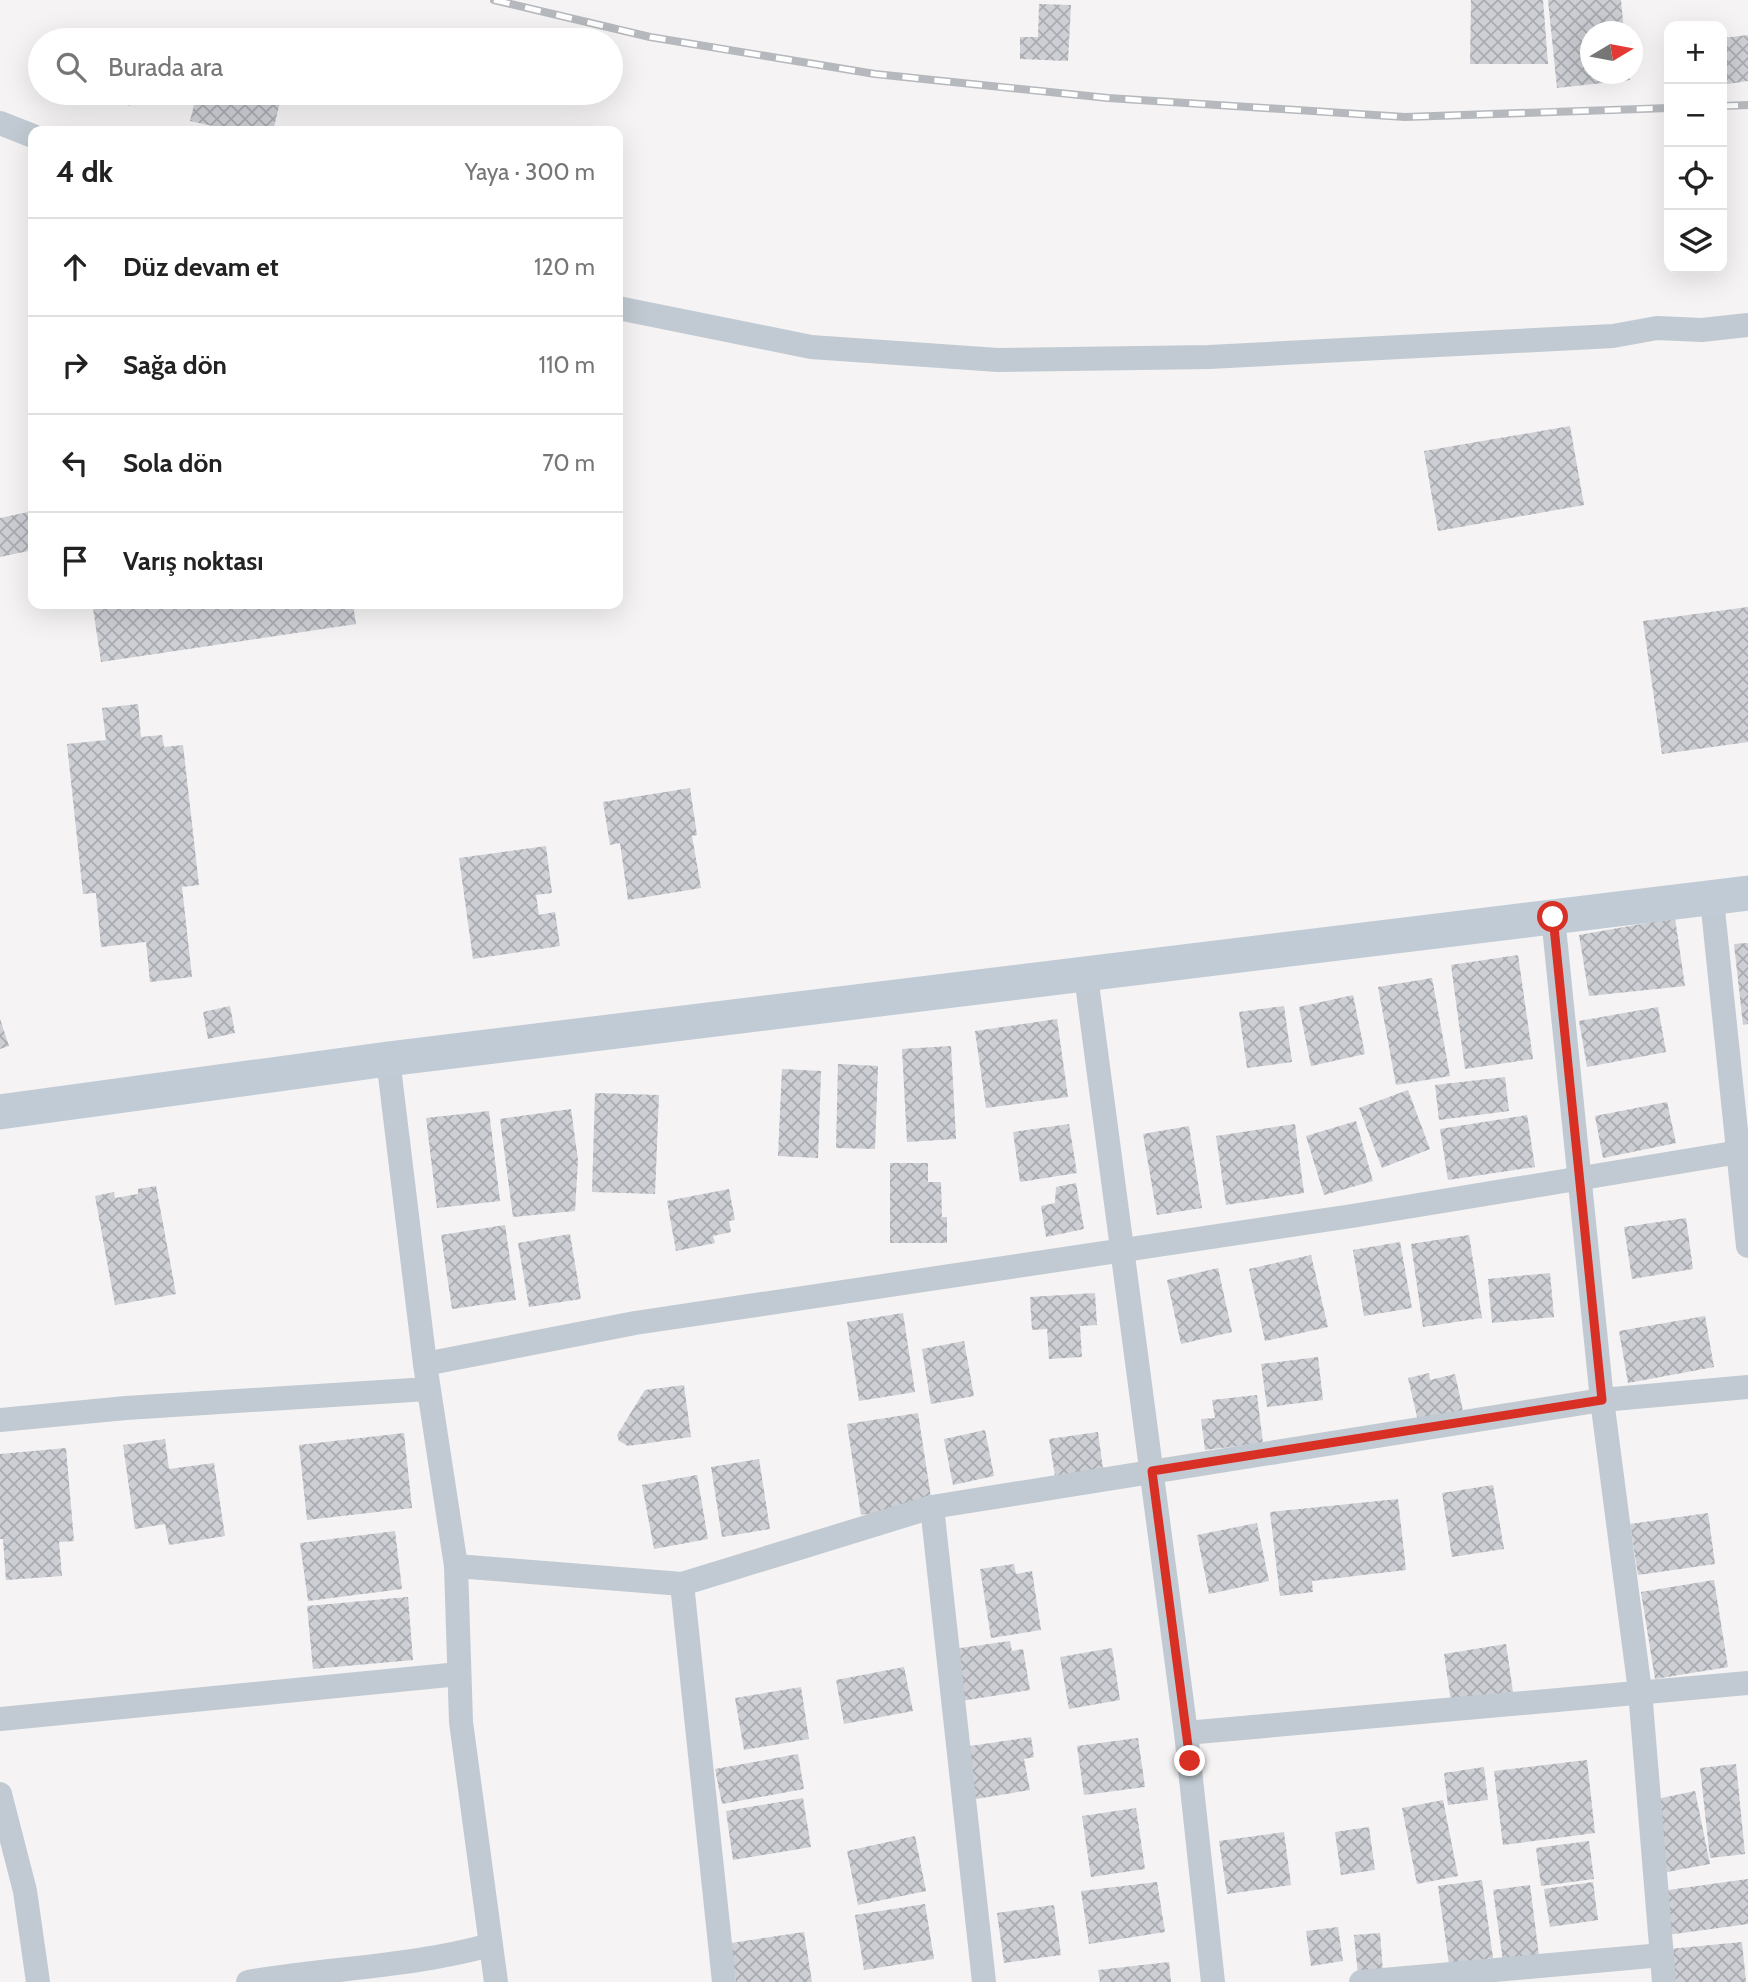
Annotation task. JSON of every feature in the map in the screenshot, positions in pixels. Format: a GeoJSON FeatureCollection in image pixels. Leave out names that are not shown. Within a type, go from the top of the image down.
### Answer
{"type":"FeatureCollection","features":[{"type":"Feature","properties":{"kind":"street"},"geometry":{"type":"LineString","coordinates":[[0,123],[28,134]]}},
{"type":"Feature","properties":{"kind":"street"},"geometry":{"type":"LineString","coordinates":[[623,309],[811,347],[998,360],[1209,357],[1613,336],[1657,328],[1702,330],[1748,325]]}},
{"type":"Feature","properties":{"kind":"street"},"geometry":{"type":"LineString","coordinates":[[0,1112],[388,1059],[1712,900],[1748,893]]}},
{"type":"Feature","properties":{"kind":"street"},"geometry":{"type":"LineString","coordinates":[[1712,900],[1748,1247]]}},
{"type":"Feature","properties":{"kind":"street"},"geometry":{"type":"LineString","coordinates":[[1553,917],[1602,1400],[1640,1691],[1664,1982]]}},
{"type":"Feature","properties":{"kind":"street"},"geometry":{"type":"LineString","coordinates":[[1086,976],[1186,1733],[1213,1982]]}},
{"type":"Feature","properties":{"kind":"street"},"geometry":{"type":"LineString","coordinates":[[388,1059],[428,1389],[456,1566],[461,1722],[496,1982]]}},
{"type":"Feature","properties":{"kind":"street"},"geometry":{"type":"LineString","coordinates":[[425,1364],[635,1323],[1352,1216],[1580,1176],[1739,1152]]}},
{"type":"Feature","properties":{"kind":"street"},"geometry":{"type":"LineString","coordinates":[[456,1566],[682,1584],[932,1507],[1602,1400],[1748,1387]]}},
{"type":"Feature","properties":{"kind":"street"},"geometry":{"type":"LineString","coordinates":[[0,1420],[126,1408],[428,1389]]}},
{"type":"Feature","properties":{"kind":"street"},"geometry":{"type":"LineString","coordinates":[[932,1507],[984,1982]]}},
{"type":"Feature","properties":{"kind":"street"},"geometry":{"type":"LineString","coordinates":[[682,1584],[724,1982]]}},
{"type":"Feature","properties":{"kind":"street"},"geometry":{"type":"LineString","coordinates":[[0,1719],[459,1674]]}},
{"type":"Feature","properties":{"kind":"street"},"geometry":{"type":"LineString","coordinates":[[1186,1733],[1748,1683]]}},
{"type":"Feature","properties":{"kind":"street"},"geometry":{"type":"LineString","coordinates":[[0,1794],[25,1891],[38,1982]]}},
{"type":"Feature","properties":{"kind":"street"},"geometry":{"type":"LineString","coordinates":[[248,1982],[311,1971],[448,1957],[490,1945]]}},
{"type":"Feature","properties":{"kind":"street"},"geometry":{"type":"LineString","coordinates":[[1361,1982],[1662,1955]]}},
{"type":"Feature","properties":{"kind":"building"},"geometry":{"type":"Polygon","coordinates":[[[1471,0],[1543,0],[1548,64],[1470,64],[1471,0]]]}},
{"type":"Feature","properties":{"kind":"building"},"geometry":{"type":"Polygon","coordinates":[[[1548,0],[1621,0],[1623,21],[1580,21],[1580,84],[1594,84],[1557,88],[1548,0]]]}},
{"type":"Feature","properties":{"kind":"building"},"geometry":{"type":"Polygon","coordinates":[[[1039,4],[1071,5],[1068,61],[1020,59],[1020,37],[1038,37],[1039,4]]]}},
{"type":"Feature","properties":{"kind":"building"},"geometry":{"type":"Polygon","coordinates":[[[1748,35],[1748,81],[1727,84],[1727,37],[1748,35]]]}},
{"type":"Feature","properties":{"kind":"building"},"geometry":{"type":"Polygon","coordinates":[[[194,105],[279,105],[274,126],[212,126],[190,121],[194,105]]]}},
{"type":"Feature","properties":{"kind":"building"},"geometry":{"type":"Polygon","coordinates":[[[1570,426],[1584,505],[1438,531],[1424,451],[1570,426]]]}},
{"type":"Feature","properties":{"kind":"building"},"geometry":{"type":"Polygon","coordinates":[[[28,512],[28,551],[0,557],[0,518],[28,512]]]}},
{"type":"Feature","properties":{"kind":"building"},"geometry":{"type":"Polygon","coordinates":[[[1748,607],[1748,742],[1662,754],[1643,621],[1748,607]]]}},
{"type":"Feature","properties":{"kind":"building"},"geometry":{"type":"Polygon","coordinates":[[[93,609],[354,609],[356,624],[101,662],[93,609]]]}},
{"type":"Feature","properties":{"kind":"building"},"geometry":{"type":"Polygon","coordinates":[[[138,704],[141,737],[162,735],[164,747],[183,745],[199,885],[182,887],[192,977],[150,982],[146,942],[101,947],[96,893],[83,894],[67,744],[106,740],[102,708],[138,704]]]}},
{"type":"Feature","properties":{"kind":"building"},"geometry":{"type":"Polygon","coordinates":[[[690,788],[697,835],[692,836],[701,888],[628,900],[620,843],[610,845],[603,802],[690,788]]]}},
{"type":"Feature","properties":{"kind":"building"},"geometry":{"type":"Polygon","coordinates":[[[546,846],[552,893],[536,895],[539,915],[555,912],[560,946],[473,959],[459,858],[546,846]]]}},
{"type":"Feature","properties":{"kind":"building"},"geometry":{"type":"Polygon","coordinates":[[[1675,918],[1685,986],[1589,996],[1579,935],[1675,918]]]}},
{"type":"Feature","properties":{"kind":"building"},"geometry":{"type":"Polygon","coordinates":[[[1748,943],[1748,1024],[1743,1025],[1734,944],[1748,943]]]}},
{"type":"Feature","properties":{"kind":"building"},"geometry":{"type":"Polygon","coordinates":[[[1518,955],[1533,1059],[1465,1069],[1451,965],[1518,955]]]}},
{"type":"Feature","properties":{"kind":"building"},"geometry":{"type":"Polygon","coordinates":[[[1432,978],[1450,1076],[1396,1085],[1378,987],[1432,978]]]}},
{"type":"Feature","properties":{"kind":"building"},"geometry":{"type":"Polygon","coordinates":[[[1353,995],[1365,1054],[1311,1066],[1299,1007],[1353,995]]]}},
{"type":"Feature","properties":{"kind":"building"},"geometry":{"type":"Polygon","coordinates":[[[230,1006],[235,1033],[208,1039],[203,1012],[230,1006]]]}},
{"type":"Feature","properties":{"kind":"building"},"geometry":{"type":"Polygon","coordinates":[[[1284,1006],[1292,1062],[1247,1068],[1239,1012],[1284,1006]]]}},
{"type":"Feature","properties":{"kind":"building"},"geometry":{"type":"Polygon","coordinates":[[[1658,1007],[1666,1052],[1587,1067],[1579,1021],[1658,1007]]]}},
{"type":"Feature","properties":{"kind":"building"},"geometry":{"type":"Polygon","coordinates":[[[0,1019],[9,1046],[0,1049],[0,1019]]]}},
{"type":"Feature","properties":{"kind":"building"},"geometry":{"type":"Polygon","coordinates":[[[1057,1019],[1068,1097],[986,1108],[975,1031],[1057,1019]]]}},
{"type":"Feature","properties":{"kind":"building"},"geometry":{"type":"Polygon","coordinates":[[[951,1046],[956,1139],[907,1142],[902,1049],[951,1046]]]}},
{"type":"Feature","properties":{"kind":"building"},"geometry":{"type":"Polygon","coordinates":[[[838,1064],[878,1066],[875,1149],[836,1148],[838,1064]]]}},
{"type":"Feature","properties":{"kind":"building"},"geometry":{"type":"Polygon","coordinates":[[[782,1069],[821,1071],[818,1158],[778,1156],[782,1069]]]}},
{"type":"Feature","properties":{"kind":"building"},"geometry":{"type":"Polygon","coordinates":[[[1505,1077],[1509,1111],[1439,1120],[1435,1085],[1505,1077]]]}},
{"type":"Feature","properties":{"kind":"building"},"geometry":{"type":"Polygon","coordinates":[[[1408,1090],[1430,1149],[1382,1168],[1359,1108],[1408,1090]]]}},
{"type":"Feature","properties":{"kind":"building"},"geometry":{"type":"Polygon","coordinates":[[[595,1093],[659,1095],[655,1194],[592,1192],[595,1093]]]}},
{"type":"Feature","properties":{"kind":"building"},"geometry":{"type":"Polygon","coordinates":[[[1667,1102],[1676,1143],[1603,1158],[1595,1116],[1667,1102]]]}},
{"type":"Feature","properties":{"kind":"building"},"geometry":{"type":"Polygon","coordinates":[[[571,1109],[578,1160],[575,1211],[513,1217],[500,1119],[571,1109]]]}},
{"type":"Feature","properties":{"kind":"building"},"geometry":{"type":"Polygon","coordinates":[[[489,1111],[500,1201],[437,1208],[426,1118],[489,1111]]]}},
{"type":"Feature","properties":{"kind":"building"},"geometry":{"type":"Polygon","coordinates":[[[1527,1115],[1535,1167],[1448,1180],[1440,1129],[1527,1115]]]}},
{"type":"Feature","properties":{"kind":"building"},"geometry":{"type":"Polygon","coordinates":[[[1356,1121],[1373,1181],[1324,1195],[1306,1136],[1356,1121]]]}},
{"type":"Feature","properties":{"kind":"building"},"geometry":{"type":"Polygon","coordinates":[[[1069,1124],[1077,1173],[1020,1182],[1013,1132],[1069,1124]]]}},
{"type":"Feature","properties":{"kind":"building"},"geometry":{"type":"Polygon","coordinates":[[[1295,1124],[1304,1193],[1226,1205],[1216,1136],[1295,1124]]]}},
{"type":"Feature","properties":{"kind":"building"},"geometry":{"type":"Polygon","coordinates":[[[1189,1126],[1202,1208],[1157,1215],[1143,1134],[1189,1126]]]}},
{"type":"Feature","properties":{"kind":"building"},"geometry":{"type":"Polygon","coordinates":[[[890,1163],[928,1163],[928,1182],[941,1182],[942,1217],[947,1217],[947,1243],[890,1243],[890,1163]]]}},
{"type":"Feature","properties":{"kind":"building"},"geometry":{"type":"Polygon","coordinates":[[[1076,1183],[1084,1229],[1046,1237],[1041,1206],[1055,1203],[1056,1187],[1076,1183]]]}},
{"type":"Feature","properties":{"kind":"building"},"geometry":{"type":"Polygon","coordinates":[[[156,1186],[176,1294],[115,1305],[95,1196],[114,1192],[115,1198],[138,1194],[138,1189],[156,1186]]]}},
{"type":"Feature","properties":{"kind":"building"},"geometry":{"type":"Polygon","coordinates":[[[729,1189],[735,1220],[729,1221],[731,1232],[713,1236],[715,1243],[676,1251],[667,1201],[729,1189]]]}},
{"type":"Feature","properties":{"kind":"building"},"geometry":{"type":"Polygon","coordinates":[[[1686,1218],[1693,1269],[1632,1279],[1624,1227],[1686,1218]]]}},
{"type":"Feature","properties":{"kind":"building"},"geometry":{"type":"Polygon","coordinates":[[[505,1225],[516,1300],[452,1309],[441,1235],[505,1225]]]}},
{"type":"Feature","properties":{"kind":"building"},"geometry":{"type":"Polygon","coordinates":[[[570,1234],[581,1299],[529,1307],[518,1243],[570,1234]]]}},
{"type":"Feature","properties":{"kind":"building"},"geometry":{"type":"Polygon","coordinates":[[[1469,1235],[1482,1318],[1423,1327],[1411,1244],[1469,1235]]]}},
{"type":"Feature","properties":{"kind":"building"},"geometry":{"type":"Polygon","coordinates":[[[1400,1242],[1412,1308],[1364,1316],[1353,1250],[1400,1242]]]}},
{"type":"Feature","properties":{"kind":"building"},"geometry":{"type":"Polygon","coordinates":[[[1311,1255],[1328,1327],[1265,1341],[1249,1269],[1311,1255]]]}},
{"type":"Feature","properties":{"kind":"building"},"geometry":{"type":"Polygon","coordinates":[[[1218,1268],[1232,1332],[1181,1344],[1167,1280],[1218,1268]]]}},
{"type":"Feature","properties":{"kind":"building"},"geometry":{"type":"Polygon","coordinates":[[[1550,1273],[1554,1317],[1492,1323],[1488,1279],[1550,1273]]]}},
{"type":"Feature","properties":{"kind":"building"},"geometry":{"type":"Polygon","coordinates":[[[1095,1293],[1097,1325],[1080,1326],[1082,1357],[1049,1359],[1047,1329],[1032,1330],[1030,1297],[1095,1293]]]}},
{"type":"Feature","properties":{"kind":"building"},"geometry":{"type":"Polygon","coordinates":[[[903,1313],[915,1392],[859,1401],[847,1322],[903,1313]]]}},
{"type":"Feature","properties":{"kind":"building"},"geometry":{"type":"Polygon","coordinates":[[[1705,1316],[1714,1367],[1628,1383],[1619,1331],[1705,1316]]]}},
{"type":"Feature","properties":{"kind":"building"},"geometry":{"type":"Polygon","coordinates":[[[964,1341],[974,1396],[931,1404],[922,1349],[964,1341]]]}},
{"type":"Feature","properties":{"kind":"building"},"geometry":{"type":"Polygon","coordinates":[[[1318,1357],[1323,1400],[1267,1407],[1261,1364],[1318,1357]]]}},
{"type":"Feature","properties":{"kind":"building"},"geometry":{"type":"Polygon","coordinates":[[[1429,1373],[1430,1380],[1455,1374],[1463,1411],[1418,1421],[1408,1378],[1429,1373]]]}},
{"type":"Feature","properties":{"kind":"building"},"geometry":{"type":"Polygon","coordinates":[[[684,1385],[691,1437],[628,1446],[619,1441],[617,1435],[645,1390],[684,1385]]]}},
{"type":"Feature","properties":{"kind":"building"},"geometry":{"type":"Polygon","coordinates":[[[1257,1395],[1263,1443],[1205,1450],[1201,1419],[1215,1418],[1212,1400],[1257,1395]]]}},
{"type":"Feature","properties":{"kind":"building"},"geometry":{"type":"Polygon","coordinates":[[[918,1413],[932,1504],[861,1515],[847,1424],[918,1413]]]}},
{"type":"Feature","properties":{"kind":"building"},"geometry":{"type":"Polygon","coordinates":[[[985,1430],[994,1476],[953,1485],[944,1439],[985,1430]]]}},
{"type":"Feature","properties":{"kind":"building"},"geometry":{"type":"Polygon","coordinates":[[[1098,1432],[1103,1469],[1055,1476],[1049,1439],[1098,1432]]]}},
{"type":"Feature","properties":{"kind":"building"},"geometry":{"type":"Polygon","coordinates":[[[404,1433],[412,1508],[307,1520],[299,1445],[404,1433]]]}},
{"type":"Feature","properties":{"kind":"building"},"geometry":{"type":"Polygon","coordinates":[[[165,1439],[169,1469],[214,1463],[225,1536],[169,1545],[165,1524],[135,1529],[123,1445],[165,1439]]]}},
{"type":"Feature","properties":{"kind":"building"},"geometry":{"type":"Polygon","coordinates":[[[66,1448],[74,1541],[59,1542],[62,1576],[6,1580],[3,1539],[0,1539],[0,1454],[66,1448]]]}},
{"type":"Feature","properties":{"kind":"building"},"geometry":{"type":"Polygon","coordinates":[[[759,1459],[770,1529],[722,1537],[711,1467],[759,1459]]]}},
{"type":"Feature","properties":{"kind":"building"},"geometry":{"type":"Polygon","coordinates":[[[697,1475],[708,1539],[654,1549],[642,1485],[697,1475]]]}},
{"type":"Feature","properties":{"kind":"building"},"geometry":{"type":"Polygon","coordinates":[[[1493,1485],[1504,1549],[1452,1557],[1442,1493],[1493,1485]]]}},
{"type":"Feature","properties":{"kind":"building"},"geometry":{"type":"Polygon","coordinates":[[[1398,1499],[1406,1570],[1312,1581],[1313,1592],[1280,1596],[1270,1512],[1398,1499]]]}},
{"type":"Feature","properties":{"kind":"building"},"geometry":{"type":"Polygon","coordinates":[[[1708,1513],[1715,1564],[1638,1575],[1630,1524],[1708,1513]]]}},
{"type":"Feature","properties":{"kind":"building"},"geometry":{"type":"Polygon","coordinates":[[[1257,1523],[1269,1581],[1209,1594],[1197,1535],[1257,1523]]]}},
{"type":"Feature","properties":{"kind":"building"},"geometry":{"type":"Polygon","coordinates":[[[395,1531],[402,1589],[308,1601],[300,1543],[395,1531]]]}},
{"type":"Feature","properties":{"kind":"building"},"geometry":{"type":"Polygon","coordinates":[[[1014,1564],[1016,1574],[1032,1571],[1041,1630],[991,1638],[980,1569],[1014,1564]]]}},
{"type":"Feature","properties":{"kind":"building"},"geometry":{"type":"Polygon","coordinates":[[[1714,1580],[1728,1667],[1655,1679],[1641,1592],[1714,1580]]]}},
{"type":"Feature","properties":{"kind":"building"},"geometry":{"type":"Polygon","coordinates":[[[408,1597],[413,1660],[313,1669],[307,1606],[408,1597]]]}},
{"type":"Feature","properties":{"kind":"building"},"geometry":{"type":"Polygon","coordinates":[[[1010,1641],[1012,1651],[1023,1649],[1030,1690],[961,1701],[953,1649],[1010,1641]]]}},
{"type":"Feature","properties":{"kind":"building"},"geometry":{"type":"Polygon","coordinates":[[[1506,1644],[1513,1692],[1451,1702],[1444,1654],[1506,1644]]]}},
{"type":"Feature","properties":{"kind":"building"},"geometry":{"type":"Polygon","coordinates":[[[1112,1648],[1120,1700],[1069,1709],[1060,1657],[1112,1648]]]}},
{"type":"Feature","properties":{"kind":"building"},"geometry":{"type":"Polygon","coordinates":[[[904,1667],[913,1711],[844,1724],[836,1680],[904,1667]]]}},
{"type":"Feature","properties":{"kind":"building"},"geometry":{"type":"Polygon","coordinates":[[[801,1687],[809,1739],[744,1750],[735,1698],[801,1687]]]}},
{"type":"Feature","properties":{"kind":"building"},"geometry":{"type":"Polygon","coordinates":[[[1031,1737],[1034,1757],[1024,1759],[1030,1790],[970,1800],[963,1747],[1031,1737]]]}},
{"type":"Feature","properties":{"kind":"building"},"geometry":{"type":"Polygon","coordinates":[[[1138,1738],[1145,1787],[1084,1795],[1077,1746],[1138,1738]]]}},
{"type":"Feature","properties":{"kind":"building"},"geometry":{"type":"Polygon","coordinates":[[[798,1754],[804,1789],[722,1804],[715,1769],[798,1754]]]}},
{"type":"Feature","properties":{"kind":"building"},"geometry":{"type":"Polygon","coordinates":[[[1587,1760],[1595,1833],[1503,1845],[1494,1771],[1587,1760]]]}},
{"type":"Feature","properties":{"kind":"building"},"geometry":{"type":"Polygon","coordinates":[[[1736,1764],[1745,1854],[1710,1858],[1700,1768],[1736,1764]]]}},
{"type":"Feature","properties":{"kind":"building"},"geometry":{"type":"Polygon","coordinates":[[[1484,1767],[1488,1800],[1448,1805],[1444,1773],[1484,1767]]]}},
{"type":"Feature","properties":{"kind":"building"},"geometry":{"type":"Polygon","coordinates":[[[1695,1791],[1710,1864],[1667,1872],[1652,1800],[1695,1791]]]}},
{"type":"Feature","properties":{"kind":"building"},"geometry":{"type":"Polygon","coordinates":[[[803,1798],[811,1847],[733,1860],[726,1811],[803,1798]]]}},
{"type":"Feature","properties":{"kind":"building"},"geometry":{"type":"Polygon","coordinates":[[[1443,1800],[1458,1876],[1417,1884],[1402,1808],[1443,1800]]]}},
{"type":"Feature","properties":{"kind":"building"},"geometry":{"type":"Polygon","coordinates":[[[1136,1808],[1145,1869],[1091,1877],[1082,1816],[1136,1808]]]}},
{"type":"Feature","properties":{"kind":"building"},"geometry":{"type":"Polygon","coordinates":[[[1369,1827],[1375,1870],[1341,1875],[1335,1832],[1369,1827]]]}},
{"type":"Feature","properties":{"kind":"building"},"geometry":{"type":"Polygon","coordinates":[[[1284,1832],[1291,1885],[1227,1894],[1219,1841],[1284,1832]]]}},
{"type":"Feature","properties":{"kind":"building"},"geometry":{"type":"Polygon","coordinates":[[[915,1836],[926,1891],[858,1905],[847,1851],[915,1836]]]}},
{"type":"Feature","properties":{"kind":"building"},"geometry":{"type":"Polygon","coordinates":[[[1589,1841],[1594,1879],[1541,1886],[1536,1848],[1589,1841]]]}},
{"type":"Feature","properties":{"kind":"building"},"geometry":{"type":"Polygon","coordinates":[[[1748,1879],[1748,1924],[1667,1935],[1661,1891],[1748,1879]]]}},
{"type":"Feature","properties":{"kind":"building"},"geometry":{"type":"Polygon","coordinates":[[[1482,1880],[1493,1958],[1449,1964],[1438,1886],[1482,1880]]]}},
{"type":"Feature","properties":{"kind":"building"},"geometry":{"type":"Polygon","coordinates":[[[1157,1882],[1165,1932],[1089,1944],[1081,1891],[1157,1882]]]}},
{"type":"Feature","properties":{"kind":"building"},"geometry":{"type":"Polygon","coordinates":[[[1593,1882],[1598,1920],[1550,1927],[1544,1889],[1593,1882]]]}},
{"type":"Feature","properties":{"kind":"building"},"geometry":{"type":"Polygon","coordinates":[[[1530,1885],[1539,1956],[1503,1961],[1493,1890],[1530,1885]]]}},
{"type":"Feature","properties":{"kind":"building"},"geometry":{"type":"Polygon","coordinates":[[[925,1904],[934,1959],[864,1970],[855,1915],[925,1904]]]}},
{"type":"Feature","properties":{"kind":"building"},"geometry":{"type":"Polygon","coordinates":[[[1054,1905],[1061,1955],[1004,1963],[997,1913],[1054,1905]]]}},
{"type":"Feature","properties":{"kind":"building"},"geometry":{"type":"Polygon","coordinates":[[[1338,1927],[1343,1961],[1311,1966],[1306,1931],[1338,1927]]]}},
{"type":"Feature","properties":{"kind":"building"},"geometry":{"type":"Polygon","coordinates":[[[804,1932],[812,1982],[736,1982],[731,1943],[804,1932]]]}},
{"type":"Feature","properties":{"kind":"building"},"geometry":{"type":"Polygon","coordinates":[[[1380,1933],[1383,1972],[1358,1975],[1354,1935],[1380,1933]]]}},
{"type":"Feature","properties":{"kind":"building"},"geometry":{"type":"Polygon","coordinates":[[[1742,1942],[1746,1982],[1672,1982],[1669,1949],[1742,1942]]]}},
{"type":"Feature","properties":{"kind":"building"},"geometry":{"type":"Polygon","coordinates":[[[1169,1962],[1171,1982],[1100,1982],[1098,1970],[1169,1962]]]}},
{"type":"Feature","properties":{"kind":"railway"},"geometry":{"type":"LineString","coordinates":[[494,0],[612,28]]}},
{"type":"Feature","properties":{"kind":"railway"},"geometry":{"type":"LineString","coordinates":[[623,31],[875,74],[1108,98],[1405,117],[1664,108]]}},
{"type":"Feature","properties":{"kind":"railway"},"geometry":{"type":"LineString","coordinates":[[1727,106],[1748,105]]}},
{"type":"Feature","properties":{"kind":"route"},"geometry":{"type":"LineString","coordinates":[[1190,1761],[1152,1471],[1602,1400],[1553,917]]}}]}
